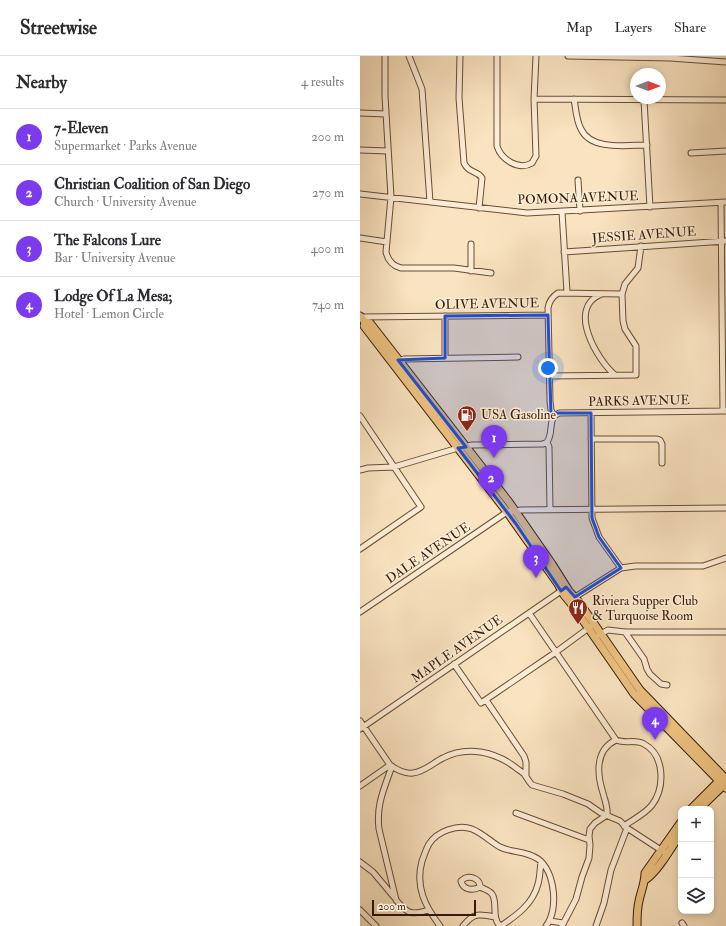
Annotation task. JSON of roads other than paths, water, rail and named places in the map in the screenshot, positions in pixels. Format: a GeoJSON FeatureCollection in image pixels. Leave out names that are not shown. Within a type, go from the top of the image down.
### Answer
{"type":"FeatureCollection","features":[{"type":"Feature","properties":{"kind":"main road"},"geometry":{"type":"LineString","coordinates":[[362,318],[364,326],[466,447],[564,589],[598,635],[634,694],[724,781]]}},
{"type":"Feature","properties":{"kind":"main road"},"geometry":{"type":"LineString","coordinates":[[395,361],[458,448],[511,511]]}},
{"type":"Feature","properties":{"kind":"main road"},"geometry":{"type":"LineString","coordinates":[[695,806],[724,781]]}},
{"type":"Feature","properties":{"kind":"main road"},"geometry":{"type":"LineString","coordinates":[[702,806],[724,781]]}},
{"type":"Feature","properties":{"kind":"main road"},"geometry":{"type":"LineString","coordinates":[[664,852],[678,827]]}},
{"type":"Feature","properties":{"kind":"main road"},"geometry":{"type":"LineString","coordinates":[[637,926],[638,903],[645,880],[645,873],[678,836]]}},
{"type":"Feature","properties":{"kind":"street"},"geometry":{"type":"LineString","coordinates":[[385,56],[386,114],[391,197],[387,257],[391,263],[398,267],[454,268],[491,273]]}},
{"type":"Feature","properties":{"kind":"street"},"geometry":{"type":"LineString","coordinates":[[409,56],[422,89],[430,202]]}},
{"type":"Feature","properties":{"kind":"street"},"geometry":{"type":"LineString","coordinates":[[460,56],[459,98],[464,163],[470,171],[478,173],[482,178],[479,208]]}},
{"type":"Feature","properties":{"kind":"street"},"geometry":{"type":"LineString","coordinates":[[497,56],[496,142],[498,150],[503,158],[516,164],[529,165],[534,162],[536,158],[534,99],[536,56]]}},
{"type":"Feature","properties":{"kind":"street"},"geometry":{"type":"LineString","coordinates":[[568,56],[670,58],[726,62]]}},
{"type":"Feature","properties":{"kind":"street"},"geometry":{"type":"LineString","coordinates":[[534,99],[630,100]]}},
{"type":"Feature","properties":{"kind":"street"},"geometry":{"type":"LineString","coordinates":[[574,99],[578,122],[585,136],[591,140],[603,144],[646,145]]}},
{"type":"Feature","properties":{"kind":"street"},"geometry":{"type":"LineString","coordinates":[[666,100],[726,100]]}},
{"type":"Feature","properties":{"kind":"street"},"geometry":{"type":"LineString","coordinates":[[644,104],[650,207]]}},
{"type":"Feature","properties":{"kind":"street"},"geometry":{"type":"LineString","coordinates":[[360,113],[386,114]]}},
{"type":"Feature","properties":{"kind":"street"},"geometry":{"type":"LineString","coordinates":[[360,150],[388,151]]}},
{"type":"Feature","properties":{"kind":"street"},"geometry":{"type":"LineString","coordinates":[[691,153],[726,151]]}},
{"type":"Feature","properties":{"kind":"street"},"geometry":{"type":"LineString","coordinates":[[578,180],[580,211]]}},
{"type":"Feature","properties":{"kind":"street","name":"POMONA AVENUE"},"geometry":{"type":"LineString","coordinates":[[360,194],[527,213],[724,202]]}},
{"type":"Feature","properties":{"kind":"street"},"geometry":{"type":"LineString","coordinates":[[724,202],[724,411]]}},
{"type":"Feature","properties":{"kind":"street"},"geometry":{"type":"LineString","coordinates":[[562,212],[567,292]]}},
{"type":"Feature","properties":{"kind":"street"},"geometry":{"type":"LineString","coordinates":[[360,238],[387,242]]}},
{"type":"Feature","properties":{"kind":"street","name":"JESSIE AVENUE"},"geometry":{"type":"LineString","coordinates":[[564,252],[724,241]]}},
{"type":"Feature","properties":{"kind":"street"},"geometry":{"type":"LineString","coordinates":[[471,244],[471,271]]}},
{"type":"Feature","properties":{"kind":"street"},"geometry":{"type":"LineString","coordinates":[[549,376],[636,375],[636,346],[625,330],[623,321],[622,294],[624,284],[638,268],[641,246]]}},
{"type":"Feature","properties":{"kind":"street","name":"OLIVE AVENUE"},"geometry":{"type":"LineString","coordinates":[[362,318],[548,315],[549,302],[558,293],[622,294]]}},
{"type":"Feature","properties":{"kind":"street"},"geometry":{"type":"LineString","coordinates":[[605,293],[594,298],[589,304],[585,311],[585,319],[587,330],[601,360],[615,375]]}},
{"type":"Feature","properties":{"kind":"street"},"geometry":{"type":"LineString","coordinates":[[548,315],[551,410],[554,416],[551,420],[551,433],[547,442],[549,447],[550,509]]}},
{"type":"Feature","properties":{"kind":"street"},"geometry":{"type":"LineString","coordinates":[[445,316],[445,358]]}},
{"type":"Feature","properties":{"kind":"street"},"geometry":{"type":"LineString","coordinates":[[395,361],[445,358],[518,357]]}},
{"type":"Feature","properties":{"kind":"street","name":"PARKS AVENUE"},"geometry":{"type":"LineString","coordinates":[[554,416],[560,413],[724,411]]}},
{"type":"Feature","properties":{"kind":"street"},"geometry":{"type":"LineString","coordinates":[[591,413],[592,518],[597,535],[620,568]]}},
{"type":"Feature","properties":{"kind":"street"},"geometry":{"type":"LineString","coordinates":[[360,416],[421,507],[360,549]]}},
{"type":"Feature","properties":{"kind":"street"},"geometry":{"type":"LineString","coordinates":[[591,439],[660,440],[662,444],[662,463]]}},
{"type":"Feature","properties":{"kind":"street"},"geometry":{"type":"LineString","coordinates":[[360,470],[368,468],[394,467],[458,448],[479,445],[543,444],[547,442]]}},
{"type":"Feature","properties":{"kind":"street"},"geometry":{"type":"LineString","coordinates":[[511,511],[550,509],[726,508]]}},
{"type":"Feature","properties":{"kind":"street","name":"DALE AVENUE"},"geometry":{"type":"LineString","coordinates":[[360,612],[511,511]]}},
{"type":"Feature","properties":{"kind":"street"},"geometry":{"type":"LineString","coordinates":[[572,599],[620,568],[635,566],[704,566],[726,558]]}},
{"type":"Feature","properties":{"kind":"street","name":"MAPLE AVENUE"},"geometry":{"type":"LineString","coordinates":[[362,727],[564,589]]}},
{"type":"Feature","properties":{"kind":"street"},"geometry":{"type":"LineString","coordinates":[[529,612],[616,740],[621,742],[637,742],[648,747],[658,761],[661,775],[660,788],[654,801],[645,811],[626,827],[611,870],[604,903],[596,926]]}},
{"type":"Feature","properties":{"kind":"street"},"geometry":{"type":"LineString","coordinates":[[454,664],[481,703],[556,652],[591,626]]}},
{"type":"Feature","properties":{"kind":"street"},"geometry":{"type":"LineString","coordinates":[[598,635],[608,630],[625,632],[726,632]]}},
{"type":"Feature","properties":{"kind":"street"},"geometry":{"type":"LineString","coordinates":[[625,632],[644,659],[650,674],[661,684],[667,685]]}},
{"type":"Feature","properties":{"kind":"street"},"geometry":{"type":"LineString","coordinates":[[486,700],[524,756],[526,762],[526,775]]}},
{"type":"Feature","properties":{"kind":"street"},"geometry":{"type":"LineString","coordinates":[[360,720],[362,727],[396,770],[406,773],[420,771],[444,757],[458,752],[476,751],[488,753],[506,761],[526,775],[532,785],[574,797],[588,804],[620,821],[626,827],[664,852]]}},
{"type":"Feature","properties":{"kind":"street"},"geometry":{"type":"LineString","coordinates":[[550,920],[563,925],[576,900],[589,858],[589,833],[592,826],[597,821],[607,815],[608,809],[602,792],[599,764],[600,758],[605,749],[616,740]]}},
{"type":"Feature","properties":{"kind":"street"},"geometry":{"type":"LineString","coordinates":[[360,786],[391,765]]}},
{"type":"Feature","properties":{"kind":"street"},"geometry":{"type":"LineString","coordinates":[[391,765],[380,799],[378,818],[379,829],[396,900]]}},
{"type":"Feature","properties":{"kind":"street"},"geometry":{"type":"LineString","coordinates":[[516,812],[589,840]]}},
{"type":"Feature","properties":{"kind":"street"},"geometry":{"type":"LineString","coordinates":[[440,926],[428,910],[423,898],[420,887],[422,862],[429,844],[439,834],[447,830],[460,828],[473,829],[502,848],[525,852],[541,862],[548,875],[553,891],[553,903],[550,920],[546,926]]}},
{"type":"Feature","properties":{"kind":"street"},"geometry":{"type":"LineString","coordinates":[[360,862],[373,872],[403,909],[410,913],[418,913],[428,910]]}},
{"type":"Feature","properties":{"kind":"street"},"geometry":{"type":"LineString","coordinates":[[480,887],[491,892],[493,896],[495,917],[498,924],[501,926],[527,905],[533,896],[538,883],[541,862]]}},
{"type":"Feature","properties":{"kind":"street"},"geometry":{"type":"LineString","coordinates":[[360,910],[376,926]]}},
{"type":"Feature","properties":{"kind":"street"},"geometry":{"type":"LineString","coordinates":[[463,926],[475,915],[481,914],[495,917]]}},
{"type":"Feature","properties":{"kind":"place","name":"USA Gasoline"},"geometry":{"type":"Point","coordinates":[467,432]}},
{"type":"Feature","properties":{"kind":"place","name":"7-Eleven"},"geometry":{"type":"Point","coordinates":[494,458]}},
{"type":"Feature","properties":{"kind":"place","name":"Christian Coalition of San Diego"},"geometry":{"type":"Point","coordinates":[491,498]}},
{"type":"Feature","properties":{"kind":"place","name":"The Falcons Lure"},"geometry":{"type":"Point","coordinates":[536,578]}},
{"type":"Feature","properties":{"kind":"place","name":"Riviera Supper Club & Turquoise Room"},"geometry":{"type":"Point","coordinates":[578,625]}},
{"type":"Feature","properties":{"kind":"place","name":"Lodge Of La Mesa;"},"geometry":{"type":"Point","coordinates":[655,740]}}]}
